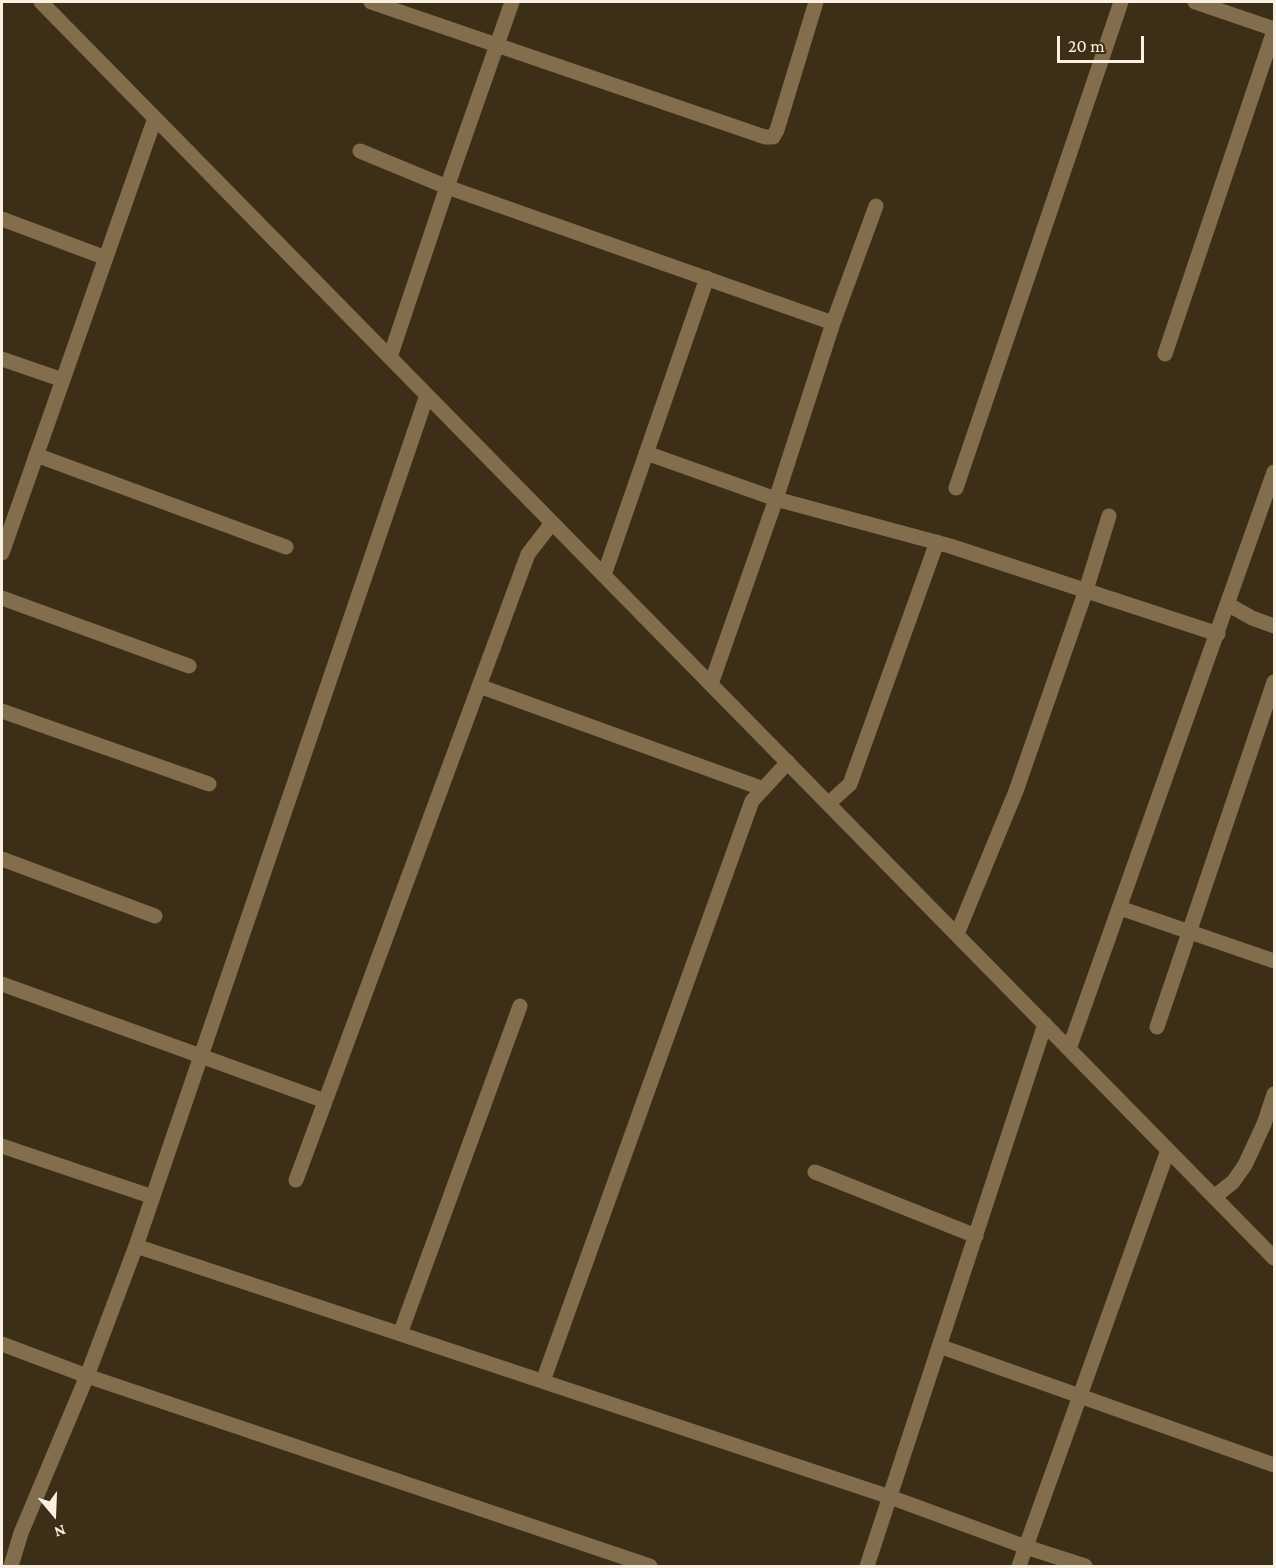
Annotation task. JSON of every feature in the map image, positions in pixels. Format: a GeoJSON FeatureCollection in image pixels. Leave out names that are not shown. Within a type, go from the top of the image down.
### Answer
{"type":"FeatureCollection","features":[{"type":"Feature","properties":{"kind":"street"},"geometry":{"type":"LineString","coordinates":[[41,2],[1275,1258]]}},
{"type":"Feature","properties":{"kind":"street"},"geometry":{"type":"LineString","coordinates":[[371,2],[765,137],[773,137],[777,130],[816,2]]}},
{"type":"Feature","properties":{"kind":"street"},"geometry":{"type":"LineString","coordinates":[[390,357],[512,2]]}},
{"type":"Feature","properties":{"kind":"street"},"geometry":{"type":"LineString","coordinates":[[956,488],[1121,2]]}},
{"type":"Feature","properties":{"kind":"street"},"geometry":{"type":"LineString","coordinates":[[1165,354],[1275,30],[1195,2]]}},
{"type":"Feature","properties":{"kind":"street"},"geometry":{"type":"LineString","coordinates":[[2,553],[6,523],[36,455],[155,118]]}},
{"type":"Feature","properties":{"kind":"street"},"geometry":{"type":"LineString","coordinates":[[360,151],[447,187],[833,323]]}},
{"type":"Feature","properties":{"kind":"street"},"geometry":{"type":"LineString","coordinates":[[711,684],[776,499],[833,323],[876,206]]}},
{"type":"Feature","properties":{"kind":"street"},"geometry":{"type":"LineString","coordinates":[[2,219],[106,258]]}},
{"type":"Feature","properties":{"kind":"street"},"geometry":{"type":"LineString","coordinates":[[604,575],[707,278]]}},
{"type":"Feature","properties":{"kind":"street"},"geometry":{"type":"LineString","coordinates":[[2,360],[63,380]]}},
{"type":"Feature","properties":{"kind":"street"},"geometry":{"type":"LineString","coordinates":[[11,1566],[21,1533],[87,1376],[136,1246],[427,395]]}},
{"type":"Feature","properties":{"kind":"street"},"geometry":{"type":"LineString","coordinates":[[646,453],[776,499],[937,543],[1218,634]]}},
{"type":"Feature","properties":{"kind":"street"},"geometry":{"type":"LineString","coordinates":[[36,455],[286,547]]}},
{"type":"Feature","properties":{"kind":"street"},"geometry":{"type":"LineString","coordinates":[[1070,1049],[1229,605],[1232,587],[1275,472]]}},
{"type":"Feature","properties":{"kind":"street"},"geometry":{"type":"LineString","coordinates":[[957,934],[1016,791],[1086,591],[1109,516]]}},
{"type":"Feature","properties":{"kind":"street"},"geometry":{"type":"LineString","coordinates":[[296,1180],[528,554],[552,523]]}},
{"type":"Feature","properties":{"kind":"street"},"geometry":{"type":"LineString","coordinates":[[828,804],[850,784],[937,543]]}},
{"type":"Feature","properties":{"kind":"street"},"geometry":{"type":"LineString","coordinates":[[2,598],[189,666]]}},
{"type":"Feature","properties":{"kind":"street"},"geometry":{"type":"LineString","coordinates":[[1229,605],[1252,618],[1275,626]]}},
{"type":"Feature","properties":{"kind":"street"},"geometry":{"type":"LineString","coordinates":[[1158,1027],[1188,932],[1275,682]]}},
{"type":"Feature","properties":{"kind":"street"},"geometry":{"type":"LineString","coordinates":[[478,686],[761,788]]}},
{"type":"Feature","properties":{"kind":"street"},"geometry":{"type":"LineString","coordinates":[[2,711],[209,784]]}},
{"type":"Feature","properties":{"kind":"street"},"geometry":{"type":"LineString","coordinates":[[543,1381],[752,801],[761,788],[788,762]]}},
{"type":"Feature","properties":{"kind":"street"},"geometry":{"type":"LineString","coordinates":[[2,859],[155,916]]}},
{"type":"Feature","properties":{"kind":"street"},"geometry":{"type":"LineString","coordinates":[[1120,908],[1275,962]]}},
{"type":"Feature","properties":{"kind":"street"},"geometry":{"type":"LineString","coordinates":[[2,984],[325,1101]]}},
{"type":"Feature","properties":{"kind":"street"},"geometry":{"type":"LineString","coordinates":[[400,1334],[520,1006]]}},
{"type":"Feature","properties":{"kind":"street"},"geometry":{"type":"LineString","coordinates":[[867,1566],[1045,1024]]}},
{"type":"Feature","properties":{"kind":"street"},"geometry":{"type":"LineString","coordinates":[[1214,1197],[1233,1182],[1245,1165],[1275,1094]]}},
{"type":"Feature","properties":{"kind":"street"},"geometry":{"type":"LineString","coordinates":[[2,1146],[153,1197]]}},
{"type":"Feature","properties":{"kind":"street"},"geometry":{"type":"LineString","coordinates":[[1019,1566],[1168,1150]]}},
{"type":"Feature","properties":{"kind":"street"},"geometry":{"type":"LineString","coordinates":[[815,1172],[976,1236]]}},
{"type":"Feature","properties":{"kind":"street"},"geometry":{"type":"LineString","coordinates":[[136,1246],[890,1497],[1085,1566]]}},
{"type":"Feature","properties":{"kind":"street"},"geometry":{"type":"LineString","coordinates":[[2,1344],[87,1376],[650,1566]]}},
{"type":"Feature","properties":{"kind":"street"},"geometry":{"type":"LineString","coordinates":[[939,1346],[1275,1465]]}}]}
